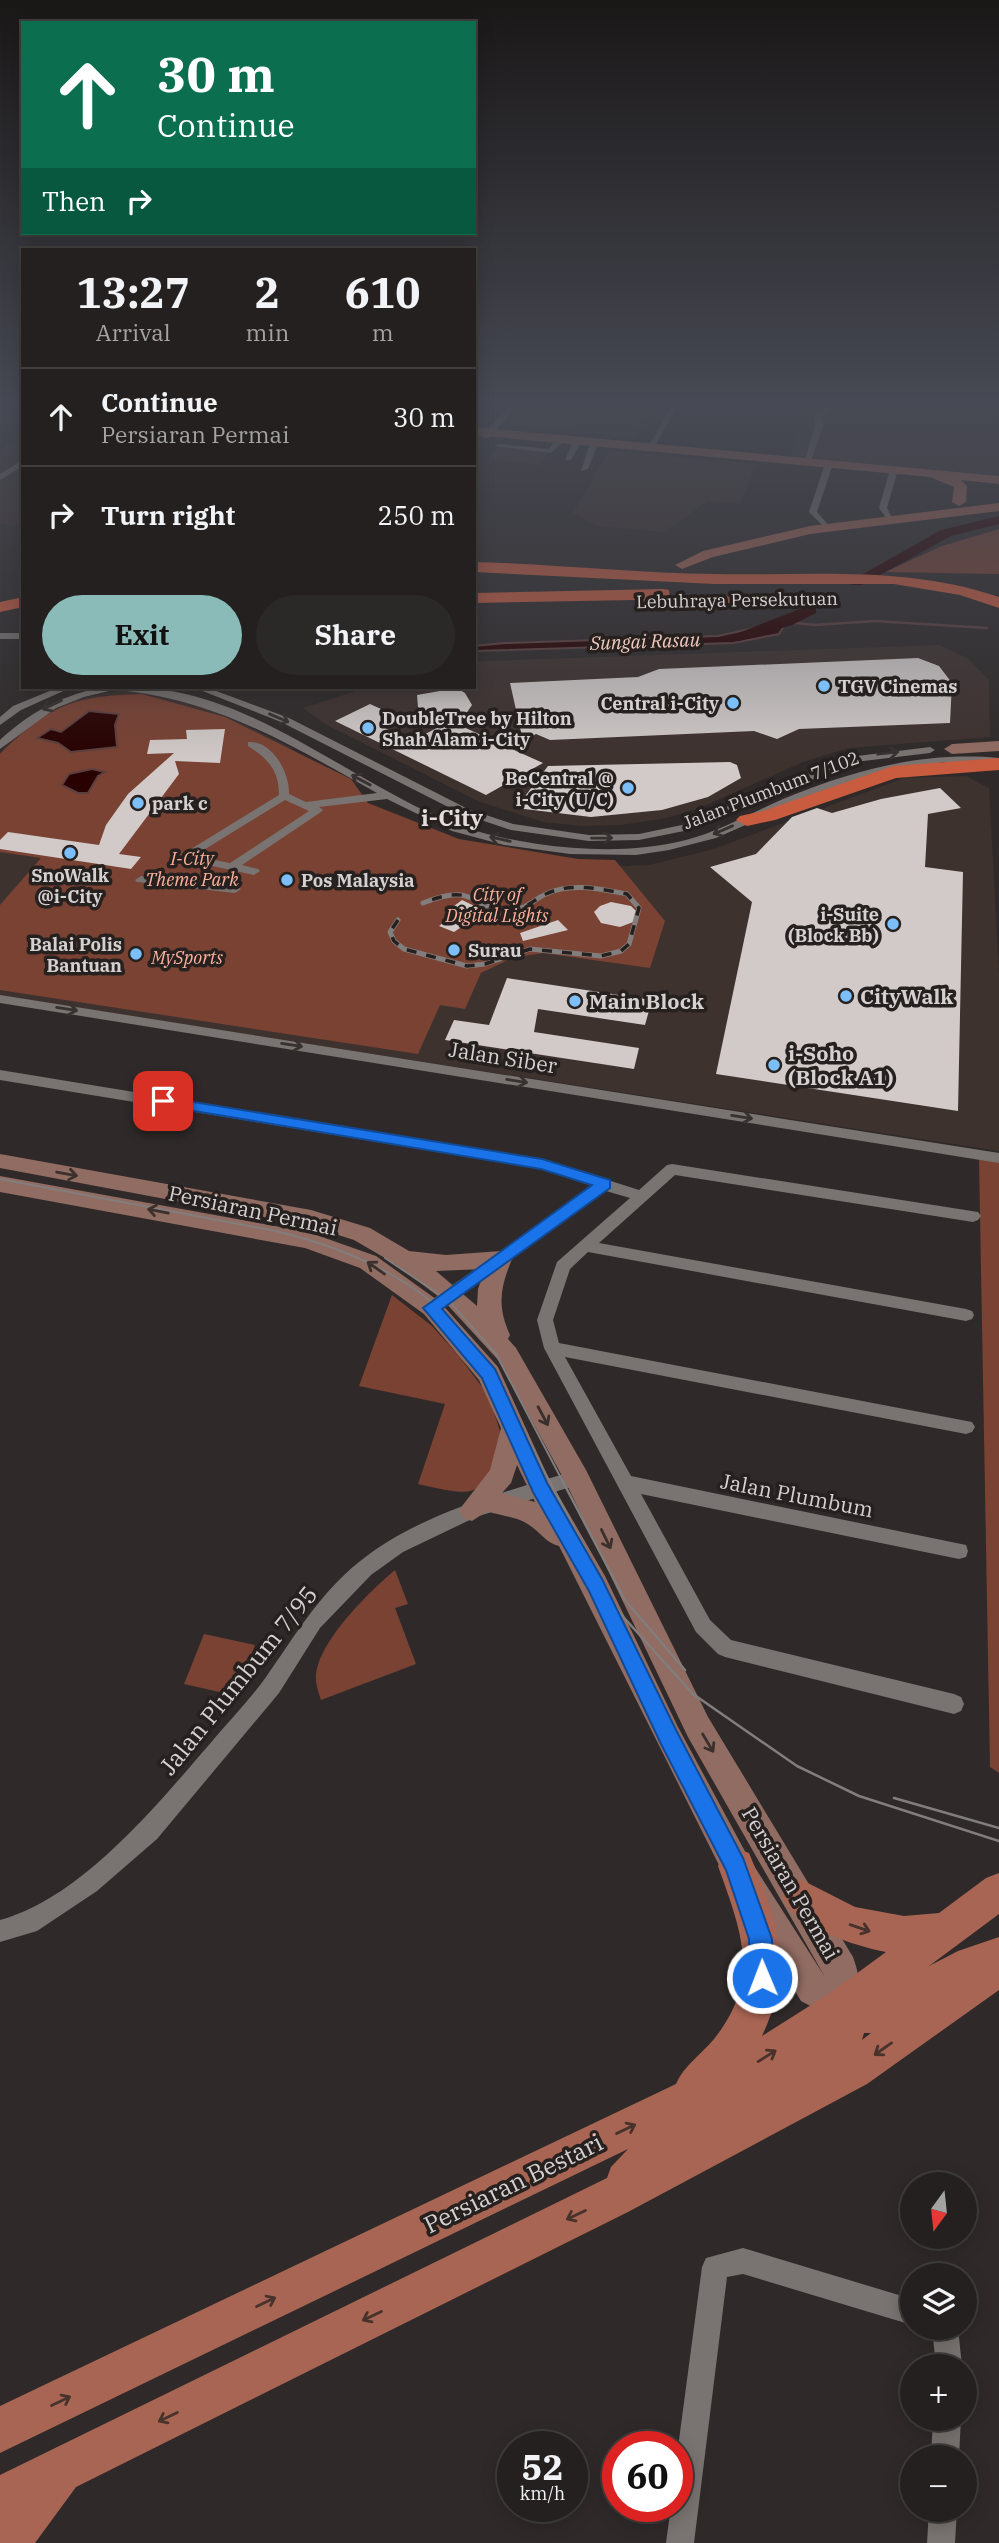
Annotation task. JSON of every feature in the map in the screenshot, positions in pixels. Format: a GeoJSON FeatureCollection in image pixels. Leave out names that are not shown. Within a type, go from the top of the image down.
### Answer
{"type":"FeatureCollection","features":[{"type":"Feature","properties":{"kind":"highway"},"geometry":{"type":"LineString","coordinates":[[476,582],[498,576],[640,580],[653,578],[682,565],[682,572],[694,581],[805,595]]}},
{"type":"Feature","properties":{"kind":"highway"},"geometry":{"type":"LineString","coordinates":[[476,567],[744,580],[900,579],[999,600]]}},
{"type":"Feature","properties":{"kind":"highway","name":"Lebuhraya Persekutuan"},"geometry":{"type":"LineString","coordinates":[[476,606],[999,587]]}},
{"type":"Feature","properties":{"kind":"highway","name":"Lebuhraya Persekutuan"},"geometry":{"type":"LineString","coordinates":[[476,598],[805,595]]}},
{"type":"Feature","properties":{"kind":"highway"},"geometry":{"type":"LineString","coordinates":[[904,597],[999,600]]}},
{"type":"Feature","properties":{"kind":"highway"},"geometry":{"type":"LineString","coordinates":[[0,607],[21,604]]}},
{"type":"Feature","properties":{"kind":"highway"},"geometry":{"type":"LineString","coordinates":[[0,616],[21,615]]}},
{"type":"Feature","properties":{"kind":"highway"},"geometry":{"type":"LineString","coordinates":[[747,820],[768,816],[893,772],[999,762]]}},
{"type":"Feature","properties":{"kind":"main road"},"geometry":{"type":"LineString","coordinates":[[682,565],[708,554],[845,526]]}},
{"type":"Feature","properties":{"kind":"main road"},"geometry":{"type":"LineString","coordinates":[[952,749],[999,746]]}},
{"type":"Feature","properties":{"kind":"main road","name":"Persiaran Permai"},"geometry":{"type":"LineString","coordinates":[[0,1161],[312,1218],[362,1234],[405,1259],[441,1301],[489,1374],[540,1487],[595,1585],[668,1737],[736,1866],[813,1989],[844,2007]]}},
{"type":"Feature","properties":{"kind":"main road","name":"Persiaran Permai"},"geometry":{"type":"LineString","coordinates":[[0,1184],[308,1240],[368,1262],[441,1301],[509,1356],[576,1478],[698,1727],[841,1969],[844,2007]]}},
{"type":"Feature","properties":{"kind":"main road"},"geometry":{"type":"LineString","coordinates":[[405,1259],[456,1262],[500,1259],[486,1297],[487,1311],[509,1356]]}},
{"type":"Feature","properties":{"kind":"main road"},"geometry":{"type":"LineString","coordinates":[[514,1426],[502,1475],[483,1506],[532,1511],[547,1521],[595,1585]]}},
{"type":"Feature","properties":{"kind":"main road"},"geometry":{"type":"LineString","coordinates":[[663,2111],[715,2069],[739,2041],[757,2007],[762,1978],[761,1939],[736,1866]]}},
{"type":"Feature","properties":{"kind":"main road","name":"Persiaran Bestari"},"geometry":{"type":"LineString","coordinates":[[0,2430],[733,2078],[844,2007],[999,1891]]}},
{"type":"Feature","properties":{"kind":"main road"},"geometry":{"type":"LineString","coordinates":[[800,1897],[845,1923],[880,1935],[910,1936],[950,1930]]}},
{"type":"Feature","properties":{"kind":"main road"},"geometry":{"type":"LineString","coordinates":[[613,2197],[653,2153],[840,2047],[846,2028],[844,2007],[867,2015],[892,2009],[971,1964],[999,1956]]}},
{"type":"Feature","properties":{"kind":"main road"},"geometry":{"type":"LineString","coordinates":[[0,2500],[613,2197],[853,2070],[999,1967]]}},
{"type":"Feature","properties":{"kind":"main road"},"geometry":{"type":"LineString","coordinates":[[9,2543],[15,2530],[63,2469]]}},
{"type":"Feature","properties":{"kind":"street"},"geometry":{"type":"LineString","coordinates":[[0,636],[21,636]]}},
{"type":"Feature","properties":{"kind":"street"},"geometry":{"type":"LineString","coordinates":[[0,722],[17,708],[63,689]]}},
{"type":"Feature","properties":{"kind":"street"},"geometry":{"type":"LineString","coordinates":[[0,746],[27,720],[47,706],[65,698],[112,689]]}},
{"type":"Feature","properties":{"kind":"street","name":"Jalan Plumbum 7/102"},"geometry":{"type":"LineString","coordinates":[[134,689],[182,696],[221,711],[443,823],[529,846],[572,851],[615,853],[667,847],[703,838],[867,770],[911,762],[999,762]]}},
{"type":"Feature","properties":{"kind":"street","name":"Jalan Plumbum 7/102"},"geometry":{"type":"LineString","coordinates":[[203,689],[305,730],[464,811],[546,834],[589,838],[639,837],[685,828],[853,759],[901,751],[952,749],[999,753]]}},
{"type":"Feature","properties":{"kind":"street"},"geometry":{"type":"LineString","coordinates":[[221,711],[234,700]]}},
{"type":"Feature","properties":{"kind":"street"},"geometry":{"type":"LineString","coordinates":[[252,744],[269,754],[280,767],[285,780],[284,796]]}},
{"type":"Feature","properties":{"kind":"street"},"geometry":{"type":"LineString","coordinates":[[304,805],[390,795]]}},
{"type":"Feature","properties":{"kind":"street"},"geometry":{"type":"LineString","coordinates":[[232,867],[317,810],[284,796]]}},
{"type":"Feature","properties":{"kind":"street"},"geometry":{"type":"LineString","coordinates":[[254,871],[184,857],[284,796]]}},
{"type":"Feature","properties":{"kind":"street"},"geometry":{"type":"LineString","coordinates":[[141,880],[235,889]]}},
{"type":"Feature","properties":{"kind":"street","name":"Jalan Siber"},"geometry":{"type":"LineString","coordinates":[[0,999],[999,1158]]}},
{"type":"Feature","properties":{"kind":"street"},"geometry":{"type":"LineString","coordinates":[[0,1075],[542,1164],[638,1202]]}},
{"type":"Feature","properties":{"kind":"street"},"geometry":{"type":"LineString","coordinates":[[954,1704],[724,1648],[703,1626],[552,1348],[545,1321],[563,1266],[638,1202],[664,1174],[679,1168],[973,1216]]}},
{"type":"Feature","properties":{"kind":"street"},"geometry":{"type":"LineString","coordinates":[[441,1301],[601,1188]]}},
{"type":"Feature","properties":{"kind":"street"},"geometry":{"type":"LineString","coordinates":[[586,1246],[965,1315]]}},
{"type":"Feature","properties":{"kind":"street"},"geometry":{"type":"LineString","coordinates":[[552,1348],[966,1427]]}},
{"type":"Feature","properties":{"kind":"street","name":"Jalan Plumbum 7/95"},"geometry":{"type":"LineString","coordinates":[[0,1931],[29,1923],[89,1883],[149,1831],[272,1686],[313,1622],[364,1569],[396,1546],[483,1506],[576,1478]]}},
{"type":"Feature","properties":{"kind":"street","name":"Jalan Plumbum"},"geometry":{"type":"LineString","coordinates":[[626,1483],[958,1551]]}},
{"type":"Feature","properties":{"kind":"street"},"geometry":{"type":"LineString","coordinates":[[680,2543],[715,2267],[743,2261],[900,2308]]}},
{"type":"Feature","properties":{"kind":"street"},"geometry":{"type":"LineString","coordinates":[[941,2543],[942,2522]]}},
{"type":"Feature","properties":{"kind":"shaded area"},"geometry":{"type":"Polygon","coordinates":[[[596,526],[673,526],[664,532],[596,526]]]}},
{"type":"Feature","properties":{"kind":"shaded area"},"geometry":{"type":"Polygon","coordinates":[[[939,645],[967,658],[989,680],[990,737],[849,748],[803,762],[697,809],[667,818],[621,825],[581,826],[544,822],[480,802],[325,724],[303,708],[362,689],[476,689],[476,662],[939,645]]]}},
{"type":"Feature","properties":{"kind":"shaded area"},"geometry":{"type":"Polygon","coordinates":[[[121,690],[141,691],[209,709],[239,722],[290,747],[338,788],[349,803],[445,842],[604,867],[649,865],[714,849],[904,778],[966,776],[989,788],[999,974],[999,1151],[0,996],[0,752],[32,719],[67,701],[121,690]]]}},
{"type":"Feature","properties":{"kind":"green space"},"geometry":{"type":"Polygon","coordinates":[[[999,529],[999,574],[885,572],[942,546],[999,529]]]}},
{"type":"Feature","properties":{"kind":"green space","name":"I-City Theme Park"},"geometry":{"type":"Polygon","coordinates":[[[142,694],[225,717],[351,779],[368,803],[459,839],[578,859],[615,860],[665,921],[650,968],[543,953],[512,958],[481,973],[465,1009],[440,1005],[418,1054],[0,990],[0,905],[41,858],[0,852],[0,754],[33,724],[64,706],[97,697],[142,694]]]}},
{"type":"Feature","properties":{"kind":"green space"},"geometry":{"type":"Polygon","coordinates":[[[979,1158],[999,1161],[999,1773],[990,1767],[979,1158]]]}},
{"type":"Feature","properties":{"kind":"green space"},"geometry":{"type":"Polygon","coordinates":[[[392,1295],[432,1326],[489,1396],[504,1444],[488,1476],[474,1490],[453,1491],[418,1484],[445,1404],[359,1386],[392,1295]]]}},
{"type":"Feature","properties":{"kind":"green space"},"geometry":{"type":"Polygon","coordinates":[[[395,1570],[408,1604],[395,1608],[416,1664],[321,1700],[316,1679],[324,1650],[346,1619],[395,1570]]]}},
{"type":"Feature","properties":{"kind":"green space"},"geometry":{"type":"Polygon","coordinates":[[[204,1634],[255,1645],[237,1696],[184,1684],[204,1634]]]}},
{"type":"Feature","properties":{"kind":"water"},"geometry":{"type":"Polygon","coordinates":[[[772,624],[784,626],[779,634],[733,643],[476,651],[476,646],[505,643],[718,636],[772,624]]]}},
{"type":"Feature","properties":{"kind":"water"},"geometry":{"type":"Polygon","coordinates":[[[89,711],[119,714],[115,725],[117,747],[71,752],[58,743],[37,738],[51,729],[61,732],[89,711]]]}},
{"type":"Feature","properties":{"kind":"water"},"geometry":{"type":"Polygon","coordinates":[[[92,769],[105,772],[98,776],[88,793],[78,793],[62,785],[69,774],[92,769]]]}},
{"type":"Feature","properties":{"kind":"building","name":"Central i-City"},"geometry":{"type":"Polygon","coordinates":[[[918,658],[939,666],[952,683],[950,723],[799,729],[777,739],[754,731],[550,740],[536,734],[523,741],[510,683],[638,677],[659,669],[918,658]]]}},
{"type":"Feature","properties":{"kind":"building"},"geometry":{"type":"Polygon","coordinates":[[[459,689],[465,693],[472,705],[459,724],[418,707],[417,695],[459,689]]]}},
{"type":"Feature","properties":{"kind":"building"},"geometry":{"type":"Polygon","coordinates":[[[370,704],[401,718],[383,727],[412,741],[450,721],[543,763],[486,795],[335,721],[370,704]]]}},
{"type":"Feature","properties":{"kind":"building"},"geometry":{"type":"Polygon","coordinates":[[[225,729],[220,763],[175,761],[179,774],[119,854],[141,857],[131,869],[0,849],[0,840],[8,832],[99,845],[106,825],[128,794],[174,753],[147,754],[150,740],[187,739],[186,730],[225,729]]]}},
{"type":"Feature","properties":{"kind":"building","name":"BeCentral @ i-City (U/C)"},"geometry":{"type":"Polygon","coordinates":[[[730,762],[737,765],[741,778],[708,797],[662,810],[591,817],[516,808],[548,766],[730,762]]]}},
{"type":"Feature","properties":{"kind":"building","name":"CityWalk"},"geometry":{"type":"Polygon","coordinates":[[[940,788],[961,808],[928,814],[925,867],[963,872],[958,1111],[716,1074],[752,902],[710,867],[756,854],[792,817],[817,808],[832,813],[881,799],[940,788]]]}},
{"type":"Feature","properties":{"kind":"building"},"geometry":{"type":"Polygon","coordinates":[[[462,900],[485,911],[454,932],[439,926],[457,912],[450,909],[462,900]]]}},
{"type":"Feature","properties":{"kind":"building"},"geometry":{"type":"Polygon","coordinates":[[[611,902],[631,906],[638,913],[636,921],[620,927],[601,923],[594,912],[600,906],[611,902]]]}},
{"type":"Feature","properties":{"kind":"building"},"geometry":{"type":"Polygon","coordinates":[[[558,920],[568,930],[523,941],[520,933],[558,920]]]}},
{"type":"Feature","properties":{"kind":"building"},"geometry":{"type":"Polygon","coordinates":[[[507,978],[652,1000],[645,1025],[538,1009],[534,1032],[639,1048],[634,1069],[445,1040],[454,1020],[489,1025],[507,978]]]}},
{"type":"Feature","properties":{"kind":"waterway","name":"Sungai Rasau"},"geometry":{"type":"LineString","coordinates":[[857,582],[946,533],[976,526]]}},
{"type":"Feature","properties":{"kind":"waterway","name":"Sungai Rasau"},"geometry":{"type":"LineString","coordinates":[[739,636],[786,622],[810,610]]}},
{"type":"Feature","properties":{"kind":"waterway"},"geometry":{"type":"LineString","coordinates":[[786,622],[815,625],[875,621],[987,628]]}},
{"type":"Feature","properties":{"kind":"tram line"},"geometry":{"type":"LineString","coordinates":[[0,1179],[276,1231],[336,1249],[393,1275],[443,1311],[485,1359],[503,1388],[549,1480]]}},
{"type":"Feature","properties":{"kind":"tram line"},"geometry":{"type":"LineString","coordinates":[[385,1258],[449,1301],[496,1354],[563,1482]]}},
{"type":"Feature","properties":{"kind":"tram line"},"geometry":{"type":"LineString","coordinates":[[549,1480],[617,1610],[693,1694],[797,1766],[859,1796],[999,1841]]}},
{"type":"Feature","properties":{"kind":"tram line"},"geometry":{"type":"LineString","coordinates":[[562,1480],[625,1600],[685,1670]]}},
{"type":"Feature","properties":{"kind":"tram line"},"geometry":{"type":"LineString","coordinates":[[894,1798],[999,1828]]}},
{"type":"Feature","properties":{"kind":"railway"},"geometry":{"type":"LineString","coordinates":[[398,920],[390,932],[394,941],[404,949],[467,966],[485,964],[530,949],[601,956],[621,951],[629,944],[639,908],[627,894],[586,888],[555,890],[516,910],[497,909],[472,898],[454,895],[423,903]]}},
{"type":"Feature","properties":{"kind":"place","name":"TGV Cinemas"},"geometry":{"type":"Point","coordinates":[824,686]}},
{"type":"Feature","properties":{"kind":"place","name":"Central i-City"},"geometry":{"type":"Point","coordinates":[733,703]}},
{"type":"Feature","properties":{"kind":"place","name":"DoubleTree by Hilton Shah Alam i-City"},"geometry":{"type":"Point","coordinates":[368,728]}},
{"type":"Feature","properties":{"kind":"place","name":"BeCentral @ i-City (U/C)"},"geometry":{"type":"Point","coordinates":[628,788]}},
{"type":"Feature","properties":{"kind":"place","name":"park c"},"geometry":{"type":"Point","coordinates":[138,803]}},
{"type":"Feature","properties":{"kind":"place","name":"SnoWalk @i-City"},"geometry":{"type":"Point","coordinates":[70,853]}},
{"type":"Feature","properties":{"kind":"place","name":"Pos Malaysia"},"geometry":{"type":"Point","coordinates":[287,880]}},
{"type":"Feature","properties":{"kind":"place","name":"i-Suite (Block Bb)"},"geometry":{"type":"Point","coordinates":[893,924]}},
{"type":"Feature","properties":{"kind":"place","name":"Surau"},"geometry":{"type":"Point","coordinates":[454,950]}},
{"type":"Feature","properties":{"kind":"place","name":"Balai Polis Bantuan"},"geometry":{"type":"Point","coordinates":[136,954]}},
{"type":"Feature","properties":{"kind":"place","name":"CityWalk"},"geometry":{"type":"Point","coordinates":[846,996]}},
{"type":"Feature","properties":{"kind":"place","name":"Main Block"},"geometry":{"type":"Point","coordinates":[575,1001]}},
{"type":"Feature","properties":{"kind":"place","name":"i-Soho (Block A1)"},"geometry":{"type":"Point","coordinates":[774,1065]}},
{"type":"Feature","properties":{"kind":"district","name":"i-City"},"geometry":{"type":"Point","coordinates":[452,817]}},
{"type":"Feature","properties":{"kind":"route"},"geometry":{"type":"LineString","coordinates":[[163,1101],[542,1164],[605,1184],[432,1308],[489,1374],[540,1487],[595,1585],[668,1737],[736,1866],[761,1939],[762,1978]]}},
{"type":"Feature","properties":{"kind":"park label","name":"City of Digital Lights"},"geometry":{"type":"Point","coordinates":[497,904]}},
{"type":"Feature","properties":{"kind":"park label","name":"MySports"},"geometry":{"type":"Point","coordinates":[187,957]}}]}
